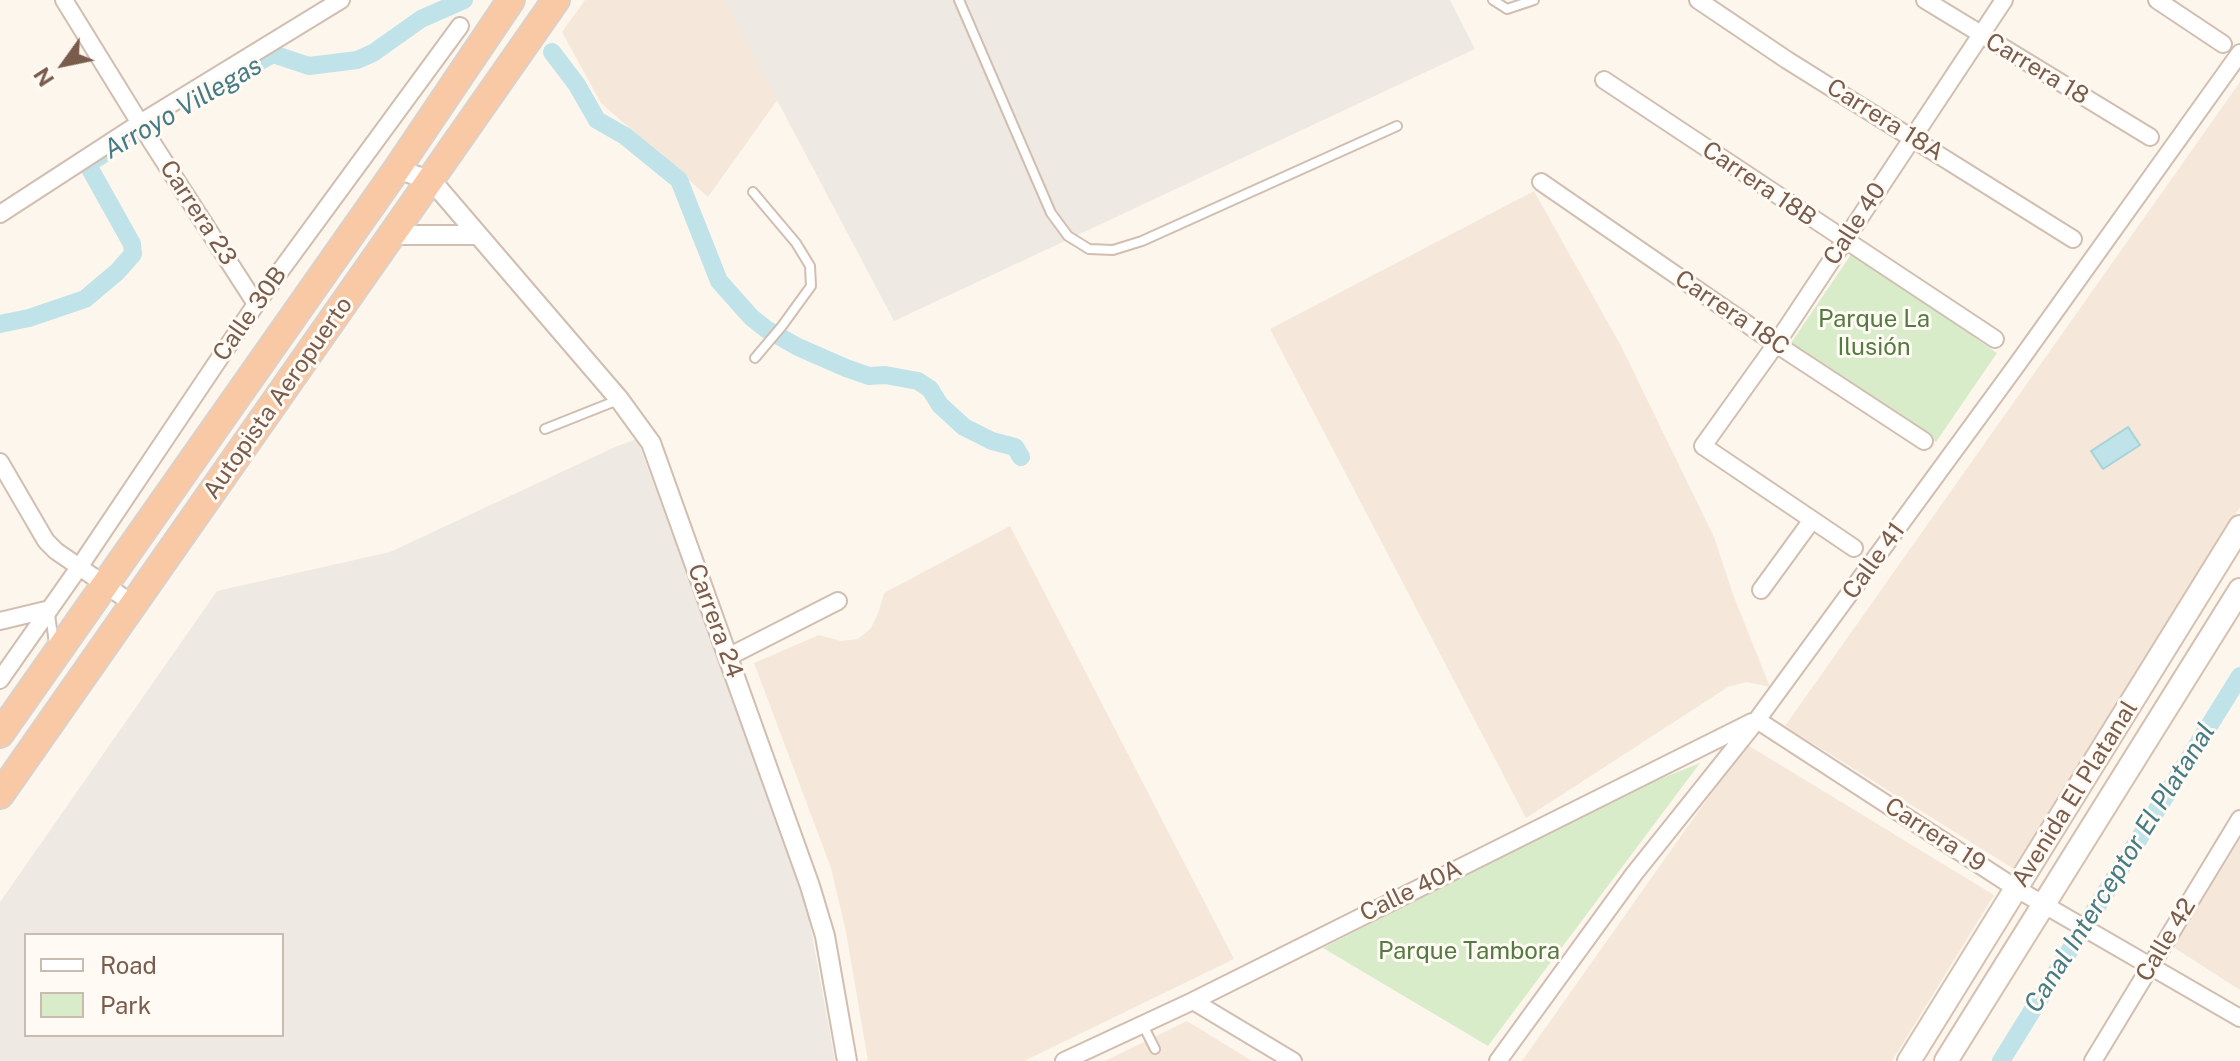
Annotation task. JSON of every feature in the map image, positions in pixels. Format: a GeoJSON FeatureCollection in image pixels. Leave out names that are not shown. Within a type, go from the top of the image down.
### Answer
{"type":"FeatureCollection","features":[{"type":"Feature","properties":{"kind":"highway","name":"Autopista Aeropuerto"},"geometry":{"type":"LineString","coordinates":[[0,734],[397,169],[511,0]]}},
{"type":"Feature","properties":{"kind":"highway","name":"Autopista Aeropuerto"},"geometry":{"type":"LineString","coordinates":[[0,795],[556,0]]}},
{"type":"Feature","properties":{"kind":"main road","name":"Avenida El Platanal"},"geometry":{"type":"LineString","coordinates":[[1909,1061],[2240,527]]}},
{"type":"Feature","properties":{"kind":"main road","name":"Avenida El Platanal"},"geometry":{"type":"LineString","coordinates":[[1946,1061],[2051,908],[2240,590]]}},
{"type":"Feature","properties":{"kind":"street","name":"Carrera 23"},"geometry":{"type":"LineString","coordinates":[[64,0],[256,304]]}},
{"type":"Feature","properties":{"kind":"street"},"geometry":{"type":"LineString","coordinates":[[0,214],[144,130],[341,0]]}},
{"type":"Feature","properties":{"kind":"street","name":"Carrera 18A"},"geometry":{"type":"LineString","coordinates":[[1698,0],[1787,60],[2073,239]]}},
{"type":"Feature","properties":{"kind":"street","name":"Carrera 18"},"geometry":{"type":"LineString","coordinates":[[1925,0],[2150,137]]}},
{"type":"Feature","properties":{"kind":"street","name":"Calle 40"},"geometry":{"type":"LineString","coordinates":[[1812,520],[1703,446],[1776,344],[2004,0]]}},
{"type":"Feature","properties":{"kind":"street"},"geometry":{"type":"LineString","coordinates":[[2157,0],[2223,44]]}},
{"type":"Feature","properties":{"kind":"street","name":"Calle 30B"},"geometry":{"type":"LineString","coordinates":[[0,680],[256,304],[460,26]]}},
{"type":"Feature","properties":{"kind":"street","name":"Calle 41"},"geometry":{"type":"LineString","coordinates":[[1498,1061],[1634,874],[1757,720],[2007,379],[2240,53]]}},
{"type":"Feature","properties":{"kind":"street","name":"Carrera 18B"},"geometry":{"type":"LineString","coordinates":[[1604,80],[1995,339]]}},
{"type":"Feature","properties":{"kind":"street"},"geometry":{"type":"LineString","coordinates":[[397,169],[432,181]]}},
{"type":"Feature","properties":{"kind":"street","name":"Carrera 24"},"geometry":{"type":"LineString","coordinates":[[432,181],[619,399],[651,443],[810,886],[825,936],[847,1061]]}},
{"type":"Feature","properties":{"kind":"street","name":"Carrera 18C"},"geometry":{"type":"LineString","coordinates":[[1541,182],[1776,344],[1924,441]]}},
{"type":"Feature","properties":{"kind":"street"},"geometry":{"type":"LineString","coordinates":[[393,235],[477,235]]}},
{"type":"Feature","properties":{"kind":"street"},"geometry":{"type":"LineString","coordinates":[[0,462],[46,541],[133,604]]}},
{"type":"Feature","properties":{"kind":"street"},"geometry":{"type":"LineString","coordinates":[[1761,590],[1812,520],[1854,548]]}},
{"type":"Feature","properties":{"kind":"street"},"geometry":{"type":"LineString","coordinates":[[728,657],[838,601]]}},
{"type":"Feature","properties":{"kind":"street"},"geometry":{"type":"LineString","coordinates":[[0,621],[50,609]]}},
{"type":"Feature","properties":{"kind":"street","name":"Carrera 19"},"geometry":{"type":"LineString","coordinates":[[1757,720],[2017,889],[2240,1018]]}},
{"type":"Feature","properties":{"kind":"street","name":"Calle 40A"},"geometry":{"type":"LineString","coordinates":[[1064,1061],[1193,1001],[1757,720]]}},
{"type":"Feature","properties":{"kind":"street","name":"Calle 42"},"geometry":{"type":"LineString","coordinates":[[2093,1061],[2240,819]]}},
{"type":"Feature","properties":{"kind":"street"},"geometry":{"type":"LineString","coordinates":[[1193,1001],[1293,1061]]}},
{"type":"Feature","properties":{"kind":"lane"},"geometry":{"type":"LineString","coordinates":[[959,0],[1051,213],[1068,236],[1089,249],[1113,250],[1142,241],[1397,126]]}},
{"type":"Feature","properties":{"kind":"lane"},"geometry":{"type":"LineString","coordinates":[[1493,0],[1507,9],[1534,0]]}},
{"type":"Feature","properties":{"kind":"lane"},"geometry":{"type":"LineString","coordinates":[[753,192],[796,243],[810,266],[811,286],[755,358]]}},
{"type":"Feature","properties":{"kind":"lane"},"geometry":{"type":"LineString","coordinates":[[545,429],[619,399]]}},
{"type":"Feature","properties":{"kind":"lane"},"geometry":{"type":"LineString","coordinates":[[50,609],[55,655]]}},
{"type":"Feature","properties":{"kind":"lane"},"geometry":{"type":"LineString","coordinates":[[1143,1024],[1155,1049]]}},
{"type":"Feature","properties":{"kind":"shaded area"},"geometry":{"type":"Polygon","coordinates":[[[585,0],[725,0],[778,99],[708,197],[601,103],[562,32],[585,0]]]}},
{"type":"Feature","properties":{"kind":"shaded area"},"geometry":{"type":"Polygon","coordinates":[[[724,0],[1450,0],[1475,49],[894,321],[724,0]]]}},
{"type":"Feature","properties":{"kind":"shaded area"},"geometry":{"type":"Polygon","coordinates":[[[2240,82],[2240,507],[2014,869],[1785,726],[2240,82]]]}},
{"type":"Feature","properties":{"kind":"shaded area"},"geometry":{"type":"Polygon","coordinates":[[[1534,191],[1621,346],[1714,537],[1770,687],[1747,682],[1728,687],[1526,818],[1270,329],[1534,191]]]}},
{"type":"Feature","properties":{"kind":"shaded area"},"geometry":{"type":"Polygon","coordinates":[[[637,439],[732,695],[808,913],[835,1061],[0,1061],[0,902],[217,591],[390,552],[637,439]]]}},
{"type":"Feature","properties":{"kind":"shaded area"},"geometry":{"type":"Polygon","coordinates":[[[1010,526],[1234,959],[1024,1061],[868,1061],[846,932],[831,868],[754,663],[819,635],[841,641],[858,639],[871,628],[884,593],[1010,526]]]}},
{"type":"Feature","properties":{"kind":"shaded area"},"geometry":{"type":"Polygon","coordinates":[[[1746,744],[1994,895],[1892,1061],[1522,1061],[1746,744]]]}},
{"type":"Feature","properties":{"kind":"shaded area"},"geometry":{"type":"Polygon","coordinates":[[[2240,839],[2240,990],[2173,947],[2240,839]]]}},
{"type":"Feature","properties":{"kind":"shaded area"},"geometry":{"type":"Polygon","coordinates":[[[1187,1021],[1252,1061],[1105,1061],[1187,1021]]]}},
{"type":"Feature","properties":{"kind":"green space","name":"Parque La Ilusión"},"geometry":{"type":"Polygon","coordinates":[[[1852,253],[1997,353],[1936,442],[1791,343],[1852,253]]]}},
{"type":"Feature","properties":{"kind":"green space","name":"Parque Tambora"},"geometry":{"type":"Polygon","coordinates":[[[1700,763],[1488,1046],[1323,948],[1628,792],[1700,763]]]}},
{"type":"Feature","properties":{"kind":"water"},"geometry":{"type":"Polygon","coordinates":[[[2128,427],[2140,445],[2103,469],[2091,451],[2128,427]]]}},
{"type":"Feature","properties":{"kind":"waterway","name":"Arroyo Villegas"},"geometry":{"type":"LineString","coordinates":[[207,91],[273,54],[309,66],[357,60],[373,53],[421,19],[464,0]]}},
{"type":"Feature","properties":{"kind":"waterway"},"geometry":{"type":"LineString","coordinates":[[552,52],[577,85],[597,120],[625,136],[679,180],[719,281],[751,317],[798,347],[846,368],[869,376],[885,375],[918,381],[930,389],[940,405],[964,427],[992,441],[1015,447],[1021,457]]}},
{"type":"Feature","properties":{"kind":"waterway","name":"Arroyo Villegas"},"geometry":{"type":"LineString","coordinates":[[0,324],[29,318],[85,299],[133,254],[132,244],[89,167],[92,161],[107,152]]}},
{"type":"Feature","properties":{"kind":"waterway","name":"Canal Interceptor El Platanal"},"geometry":{"type":"LineString","coordinates":[[2001,1061],[2240,676]]}}]}
